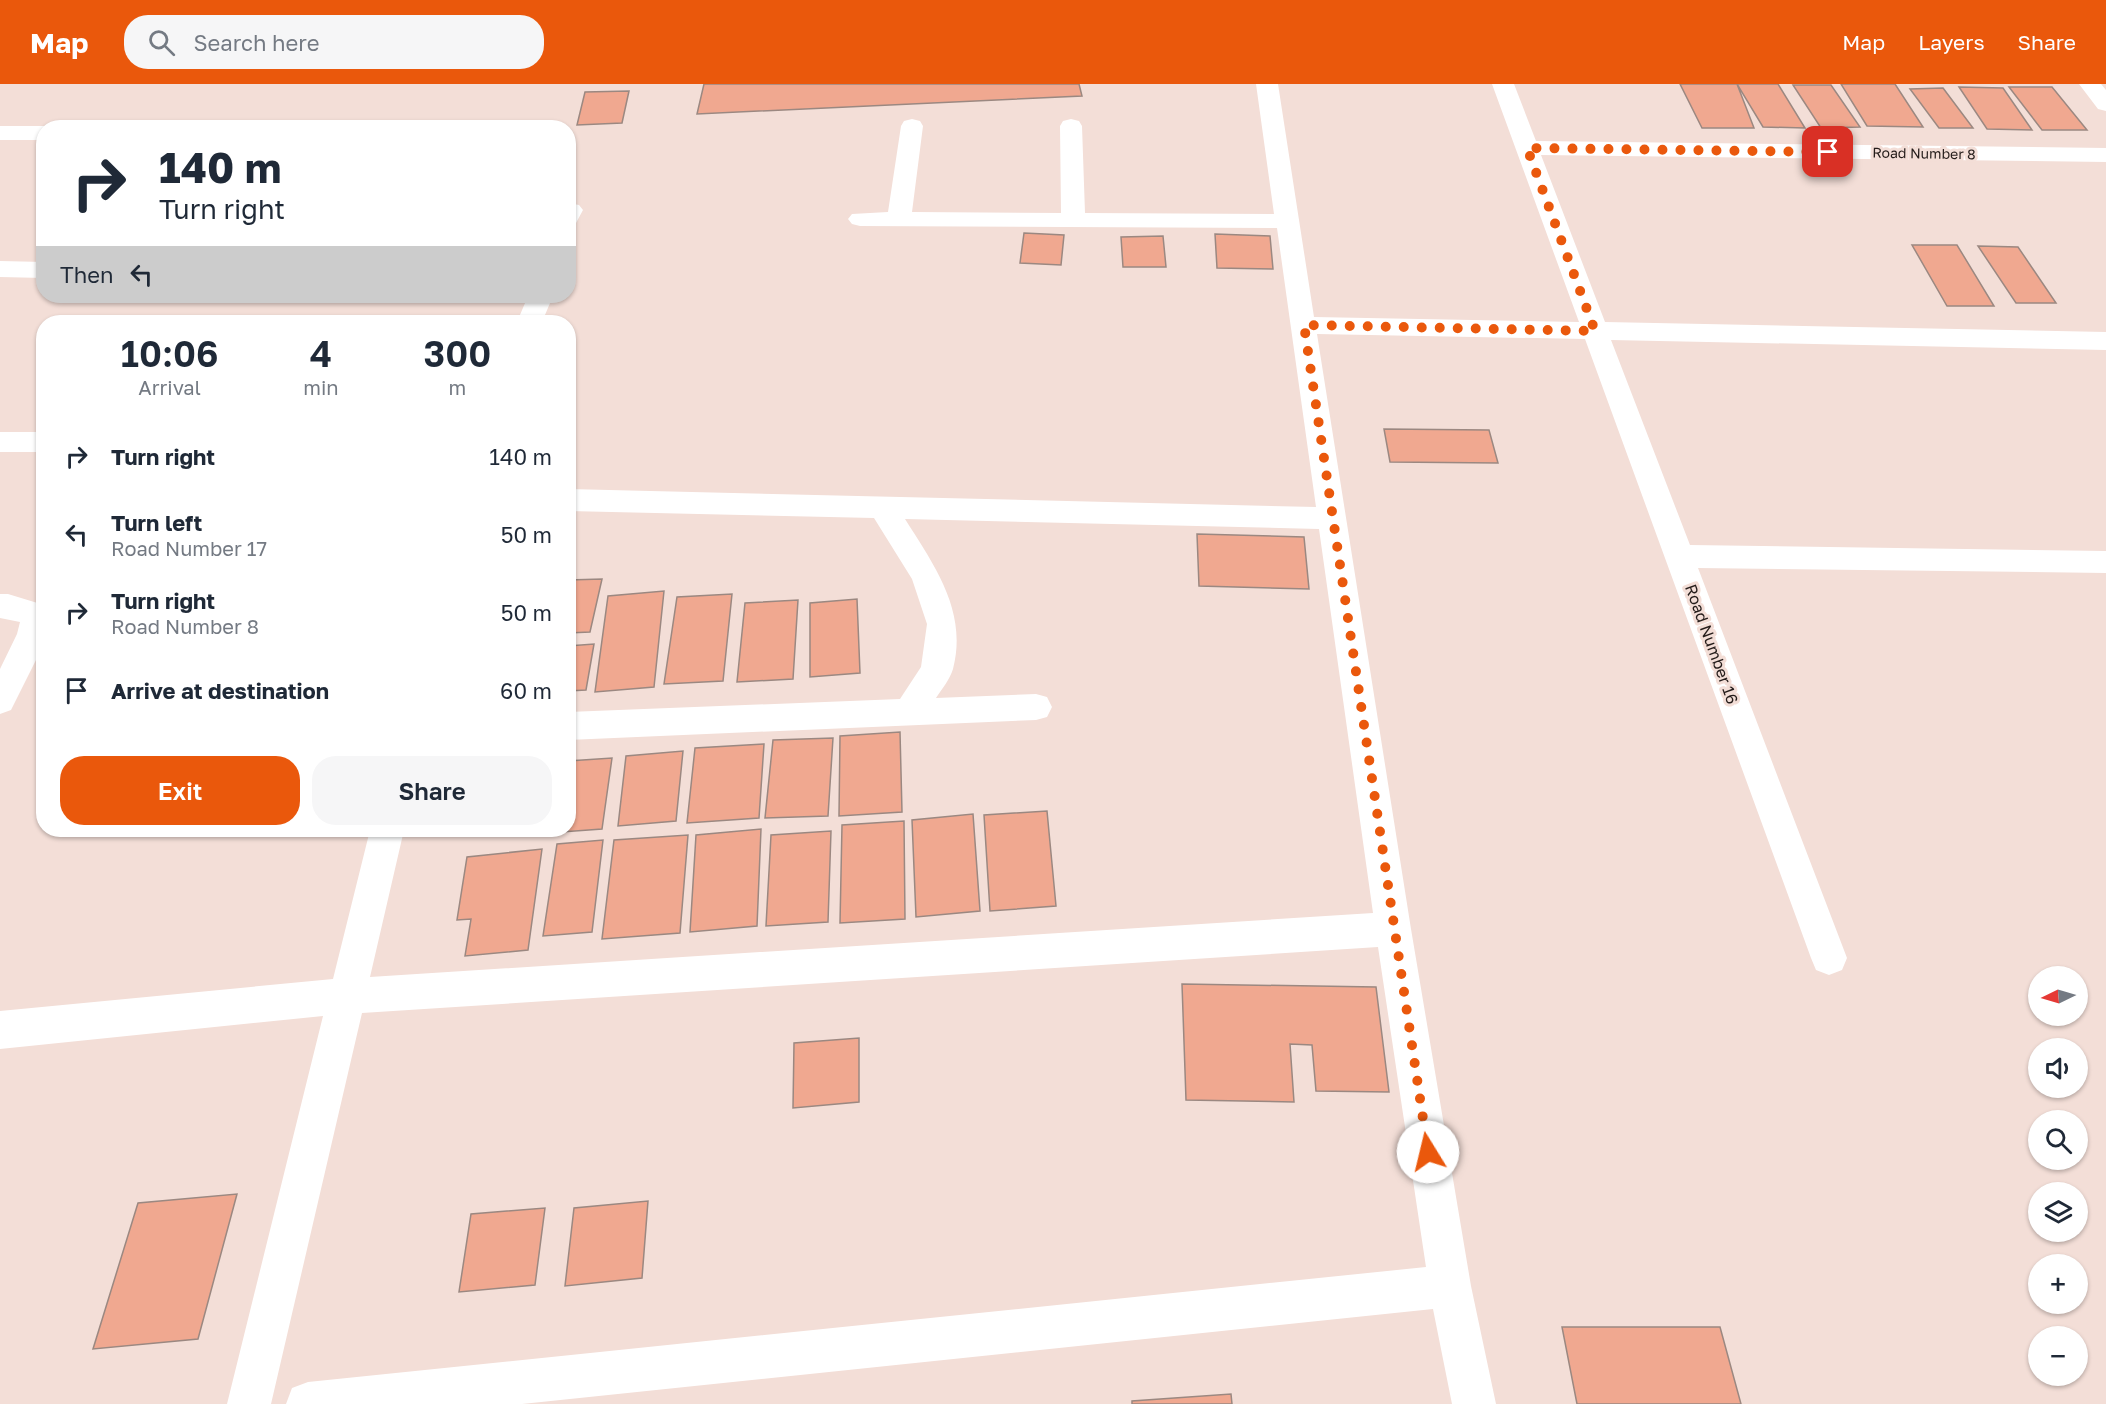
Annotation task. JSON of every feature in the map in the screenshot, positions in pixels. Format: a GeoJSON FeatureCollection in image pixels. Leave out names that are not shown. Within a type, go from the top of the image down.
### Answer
{"type":"FeatureCollection","features":[{"type":"Feature","properties":{"kind":"street"},"geometry":{"type":"LineString","coordinates":[[1267,84],[1393,929],[1450,1286],[1474,1404]]}},
{"type":"Feature","properties":{"kind":"street","name":"Road Number 16"},"geometry":{"type":"LineString","coordinates":[[1503,84],[1829,958]]}},
{"type":"Feature","properties":{"kind":"street"},"geometry":{"type":"LineString","coordinates":[[2090,84],[2106,104]]}},
{"type":"Feature","properties":{"kind":"street"},"geometry":{"type":"LineString","coordinates":[[899,219],[912,126]]}},
{"type":"Feature","properties":{"kind":"street"},"geometry":{"type":"LineString","coordinates":[[1071,126],[1073,220]]}},
{"type":"Feature","properties":{"kind":"street"},"geometry":{"type":"LineString","coordinates":[[0,133],[36,133]]}},
{"type":"Feature","properties":{"kind":"street","name":"Road Number 8"},"geometry":{"type":"LineString","coordinates":[[1527,148],[2106,155]]}},
{"type":"Feature","properties":{"kind":"street"},"geometry":{"type":"LineString","coordinates":[[860,219],[1288,221]]}},
{"type":"Feature","properties":{"kind":"street"},"geometry":{"type":"LineString","coordinates":[[0,269],[36,270]]}},
{"type":"Feature","properties":{"kind":"street"},"geometry":{"type":"LineString","coordinates":[[1304,325],[2106,341]]}},
{"type":"Feature","properties":{"kind":"street"},"geometry":{"type":"LineString","coordinates":[[0,442],[36,442]]}},
{"type":"Feature","properties":{"kind":"street"},"geometry":{"type":"LineString","coordinates":[[576,500],[1333,518]]}},
{"type":"Feature","properties":{"kind":"street"},"geometry":{"type":"LineString","coordinates":[[882,507],[926,577],[942,624],[938,670],[909,712]]}},
{"type":"Feature","properties":{"kind":"street"},"geometry":{"type":"LineString","coordinates":[[1679,556],[2106,562]]}},
{"type":"Feature","properties":{"kind":"street"},"geometry":{"type":"LineString","coordinates":[[0,606],[8,606],[36,615]]}},
{"type":"Feature","properties":{"kind":"street"},"geometry":{"type":"LineString","coordinates":[[0,701],[33,634],[36,620]]}},
{"type":"Feature","properties":{"kind":"street"},"geometry":{"type":"LineString","coordinates":[[576,726],[1036,707]]}},
{"type":"Feature","properties":{"kind":"street"},"geometry":{"type":"LineString","coordinates":[[249,1404],[385,837]]}},
{"type":"Feature","properties":{"kind":"street"},"geometry":{"type":"LineString","coordinates":[[0,1030],[347,996],[1393,929]]}},
{"type":"Feature","properties":{"kind":"street"},"geometry":{"type":"LineString","coordinates":[[308,1404],[1450,1286]]}},
{"type":"Feature","properties":{"kind":"building"},"geometry":{"type":"Polygon","coordinates":[[[704,84],[1079,84],[1082,96],[697,114],[704,84]]]}},
{"type":"Feature","properties":{"kind":"building"},"geometry":{"type":"Polygon","coordinates":[[[1680,84],[1737,84],[1754,128],[1702,128],[1680,84]]]}},
{"type":"Feature","properties":{"kind":"building"},"geometry":{"type":"Polygon","coordinates":[[[1737,84],[1778,84],[1805,128],[1763,127],[1737,84]]]}},
{"type":"Feature","properties":{"kind":"building"},"geometry":{"type":"Polygon","coordinates":[[[1841,84],[1895,84],[1923,127],[1867,126],[1841,84]]]}},
{"type":"Feature","properties":{"kind":"building"},"geometry":{"type":"Polygon","coordinates":[[[1793,85],[1831,85],[1860,127],[1821,128],[1793,85]]]}},
{"type":"Feature","properties":{"kind":"building"},"geometry":{"type":"Polygon","coordinates":[[[1959,87],[2003,88],[2032,130],[1987,129],[1959,87]]]}},
{"type":"Feature","properties":{"kind":"building"},"geometry":{"type":"Polygon","coordinates":[[[2009,87],[2052,87],[2087,130],[2042,130],[2009,87]]]}},
{"type":"Feature","properties":{"kind":"building"},"geometry":{"type":"Polygon","coordinates":[[[1943,88],[1973,128],[1939,128],[1910,89],[1943,88]]]}},
{"type":"Feature","properties":{"kind":"building"},"geometry":{"type":"Polygon","coordinates":[[[629,91],[622,123],[577,125],[585,92],[629,91]]]}},
{"type":"Feature","properties":{"kind":"building"},"geometry":{"type":"Polygon","coordinates":[[[1024,233],[1064,235],[1061,265],[1020,263],[1024,233]]]}},
{"type":"Feature","properties":{"kind":"building"},"geometry":{"type":"Polygon","coordinates":[[[1215,234],[1270,236],[1273,269],[1217,268],[1215,234]]]}},
{"type":"Feature","properties":{"kind":"building"},"geometry":{"type":"Polygon","coordinates":[[[1163,236],[1166,267],[1123,267],[1121,237],[1163,236]]]}},
{"type":"Feature","properties":{"kind":"building"},"geometry":{"type":"Polygon","coordinates":[[[1912,245],[1957,245],[1994,306],[1947,306],[1912,245]]]}},
{"type":"Feature","properties":{"kind":"building"},"geometry":{"type":"Polygon","coordinates":[[[1978,246],[2018,247],[2056,303],[2016,303],[1978,246]]]}},
{"type":"Feature","properties":{"kind":"building"},"geometry":{"type":"Polygon","coordinates":[[[1384,429],[1489,430],[1498,463],[1390,462],[1384,429]]]}},
{"type":"Feature","properties":{"kind":"building"},"geometry":{"type":"Polygon","coordinates":[[[1197,534],[1304,537],[1309,589],[1199,586],[1197,534]]]}},
{"type":"Feature","properties":{"kind":"building"},"geometry":{"type":"Polygon","coordinates":[[[602,579],[590,632],[576,633],[576,580],[602,579]]]}},
{"type":"Feature","properties":{"kind":"building"},"geometry":{"type":"Polygon","coordinates":[[[664,591],[654,687],[595,692],[608,596],[664,591]]]}},
{"type":"Feature","properties":{"kind":"building"},"geometry":{"type":"Polygon","coordinates":[[[732,594],[723,681],[664,684],[677,597],[732,594]]]}},
{"type":"Feature","properties":{"kind":"building"},"geometry":{"type":"Polygon","coordinates":[[[857,599],[860,673],[810,677],[810,603],[857,599]]]}},
{"type":"Feature","properties":{"kind":"building"},"geometry":{"type":"Polygon","coordinates":[[[798,600],[793,679],[737,682],[745,603],[798,600]]]}},
{"type":"Feature","properties":{"kind":"building"},"geometry":{"type":"Polygon","coordinates":[[[594,644],[586,690],[576,691],[576,645],[594,644]]]}},
{"type":"Feature","properties":{"kind":"building"},"geometry":{"type":"Polygon","coordinates":[[[900,732],[902,812],[839,816],[840,736],[900,732]]]}},
{"type":"Feature","properties":{"kind":"building"},"geometry":{"type":"Polygon","coordinates":[[[833,738],[828,816],[765,818],[773,740],[833,738]]]}},
{"type":"Feature","properties":{"kind":"building"},"geometry":{"type":"Polygon","coordinates":[[[764,744],[759,818],[687,823],[695,748],[764,744]]]}},
{"type":"Feature","properties":{"kind":"building"},"geometry":{"type":"Polygon","coordinates":[[[683,751],[676,821],[618,826],[626,756],[683,751]]]}},
{"type":"Feature","properties":{"kind":"building"},"geometry":{"type":"Polygon","coordinates":[[[612,758],[602,829],[576,831],[576,760],[612,758]]]}},
{"type":"Feature","properties":{"kind":"building"},"geometry":{"type":"Polygon","coordinates":[[[1047,811],[1056,906],[990,911],[984,815],[1047,811]]]}},
{"type":"Feature","properties":{"kind":"building"},"geometry":{"type":"Polygon","coordinates":[[[973,814],[980,911],[916,917],[912,820],[973,814]]]}},
{"type":"Feature","properties":{"kind":"building"},"geometry":{"type":"Polygon","coordinates":[[[904,821],[905,919],[840,923],[842,825],[904,821]]]}},
{"type":"Feature","properties":{"kind":"building"},"geometry":{"type":"Polygon","coordinates":[[[761,829],[757,926],[690,932],[696,835],[761,829]]]}},
{"type":"Feature","properties":{"kind":"building"},"geometry":{"type":"Polygon","coordinates":[[[831,831],[828,922],[766,926],[771,835],[831,831]]]}},
{"type":"Feature","properties":{"kind":"building"},"geometry":{"type":"Polygon","coordinates":[[[688,835],[680,933],[602,939],[614,840],[688,835]]]}},
{"type":"Feature","properties":{"kind":"building"},"geometry":{"type":"Polygon","coordinates":[[[603,840],[592,932],[543,936],[557,844],[603,840]]]}},
{"type":"Feature","properties":{"kind":"building"},"geometry":{"type":"Polygon","coordinates":[[[542,849],[528,950],[465,956],[471,919],[457,920],[467,857],[542,849]]]}},
{"type":"Feature","properties":{"kind":"building"},"geometry":{"type":"Polygon","coordinates":[[[1182,984],[1376,987],[1389,1092],[1316,1091],[1312,1045],[1290,1044],[1294,1102],[1186,1100],[1182,984]]]}},
{"type":"Feature","properties":{"kind":"building"},"geometry":{"type":"Polygon","coordinates":[[[859,1038],[859,1102],[793,1108],[794,1043],[859,1038]]]}},
{"type":"Feature","properties":{"kind":"building"},"geometry":{"type":"Polygon","coordinates":[[[237,1194],[198,1339],[93,1349],[138,1203],[237,1194]]]}},
{"type":"Feature","properties":{"kind":"building"},"geometry":{"type":"Polygon","coordinates":[[[648,1201],[642,1278],[565,1286],[574,1208],[648,1201]]]}},
{"type":"Feature","properties":{"kind":"building"},"geometry":{"type":"Polygon","coordinates":[[[545,1208],[535,1285],[459,1292],[471,1214],[545,1208]]]}},
{"type":"Feature","properties":{"kind":"building"},"geometry":{"type":"Polygon","coordinates":[[[1562,1327],[1720,1327],[1741,1404],[1577,1404],[1562,1327]]]}},
{"type":"Feature","properties":{"kind":"building"},"geometry":{"type":"Polygon","coordinates":[[[1231,1394],[1232,1404],[1132,1404],[1132,1401],[1231,1394]]]}},
{"type":"Feature","properties":{"kind":"route"},"geometry":{"type":"LineString","coordinates":[[1428,1152],[1304,325],[1595,331],[1527,148],[1828,152]]}}]}
